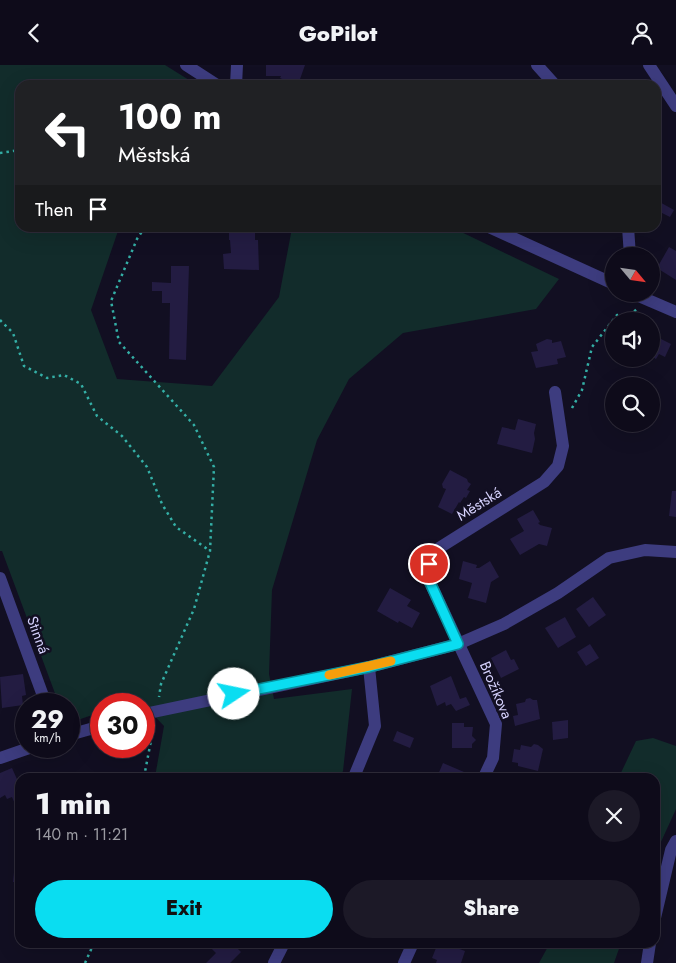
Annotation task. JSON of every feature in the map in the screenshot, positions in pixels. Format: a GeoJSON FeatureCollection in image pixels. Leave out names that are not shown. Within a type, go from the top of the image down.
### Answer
{"type":"FeatureCollection","features":[{"type":"Feature","properties":{"kind":"street"},"geometry":{"type":"LineString","coordinates":[[186,65],[209,80]]}},
{"type":"Feature","properties":{"kind":"street"},"geometry":{"type":"LineString","coordinates":[[236,80],[237,65]]}},
{"type":"Feature","properties":{"kind":"street"},"geometry":{"type":"LineString","coordinates":[[537,65],[550,80]]}},
{"type":"Feature","properties":{"kind":"street"},"geometry":{"type":"LineString","coordinates":[[649,65],[659,80]]}},
{"type":"Feature","properties":{"kind":"street"},"geometry":{"type":"LineString","coordinates":[[661,84],[676,107]]}},
{"type":"Feature","properties":{"kind":"street"},"geometry":{"type":"LineString","coordinates":[[500,232],[605,280]]}},
{"type":"Feature","properties":{"kind":"street"},"geometry":{"type":"LineString","coordinates":[[628,232],[629,247]]}},
{"type":"Feature","properties":{"kind":"street"},"geometry":{"type":"LineString","coordinates":[[654,303],[676,312]]}},
{"type":"Feature","properties":{"kind":"street","name":"Městská"},"geometry":{"type":"LineString","coordinates":[[458,644],[428,578],[429,564],[439,548],[544,482],[558,466],[563,446],[556,392]]}},
{"type":"Feature","properties":{"kind":"street"},"geometry":{"type":"LineString","coordinates":[[157,710],[369,667],[458,644],[504,624],[558,593],[609,558],[645,550],[676,552]]}},
{"type":"Feature","properties":{"kind":"street","name":"Stinná"},"geometry":{"type":"LineString","coordinates":[[0,578],[42,693]]}},
{"type":"Feature","properties":{"kind":"street","name":"Brožíkova"},"geometry":{"type":"LineString","coordinates":[[458,644],[496,724],[493,758],[486,773]]}},
{"type":"Feature","properties":{"kind":"street"},"geometry":{"type":"LineString","coordinates":[[356,773],[375,726],[369,667]]}},
{"type":"Feature","properties":{"kind":"street"},"geometry":{"type":"LineString","coordinates":[[0,758],[15,753]]}},
{"type":"Feature","properties":{"kind":"street"},"geometry":{"type":"LineString","coordinates":[[660,897],[671,850],[676,841]]}},
{"type":"Feature","properties":{"kind":"street"},"geometry":{"type":"LineString","coordinates":[[274,963],[282,948]]}},
{"type":"Feature","properties":{"kind":"street"},"geometry":{"type":"LineString","coordinates":[[404,963],[411,948]]}},
{"type":"Feature","properties":{"kind":"street"},"geometry":{"type":"LineString","coordinates":[[646,963],[649,948]]}},
{"type":"Feature","properties":{"kind":"path"},"geometry":{"type":"LineString","coordinates":[[0,153],[15,151]]}},
{"type":"Feature","properties":{"kind":"path"},"geometry":{"type":"LineString","coordinates":[[142,232],[111,301],[118,342],[194,425],[214,467],[210,551],[194,609],[161,683],[145,773]]}},
{"type":"Feature","properties":{"kind":"path"},"geometry":{"type":"LineString","coordinates":[[560,428],[582,390],[592,347],[617,315],[631,314],[644,303]]}},
{"type":"Feature","properties":{"kind":"path"},"geometry":{"type":"LineString","coordinates":[[0,320],[13,333],[24,366],[47,378],[64,375],[81,384],[97,416],[122,436],[147,467],[162,504],[176,527],[210,551]]}},
{"type":"Feature","properties":{"kind":"path"},"geometry":{"type":"LineString","coordinates":[[85,963],[92,948]]}},
{"type":"Feature","properties":{"kind":"green space"},"geometry":{"type":"Polygon","coordinates":[[[0,65],[165,65],[189,80],[15,80],[15,232],[118,232],[91,310],[117,379],[212,386],[279,297],[291,232],[461,232],[559,279],[536,309],[403,333],[349,379],[317,440],[272,590],[269,674],[274,699],[352,689],[342,773],[156,773],[164,726],[155,717],[155,693],[90,693],[90,716],[80,719],[80,693],[55,693],[2,551],[0,551],[0,65]]]}},
{"type":"Feature","properties":{"kind":"green space"},"geometry":{"type":"Polygon","coordinates":[[[653,738],[676,746],[676,809],[660,844],[660,773],[621,773],[636,741],[653,738]]]}},
{"type":"Feature","properties":{"kind":"green space"},"geometry":{"type":"Polygon","coordinates":[[[547,948],[619,948],[614,963],[539,963],[547,948]]]}},
{"type":"Feature","properties":{"kind":"building"},"geometry":{"type":"Polygon","coordinates":[[[266,65],[305,65],[300,80],[284,80],[280,78],[281,76],[266,76],[266,65]]]}},
{"type":"Feature","properties":{"kind":"building"},"geometry":{"type":"Polygon","coordinates":[[[661,203],[674,210],[670,217],[661,212],[661,203]]]}},
{"type":"Feature","properties":{"kind":"building"},"geometry":{"type":"Polygon","coordinates":[[[229,232],[255,232],[255,240],[258,240],[259,270],[224,269],[223,254],[231,253],[229,232]]]}},
{"type":"Feature","properties":{"kind":"building"},"geometry":{"type":"Polygon","coordinates":[[[669,247],[676,251],[676,280],[660,270],[660,263],[669,247]]]}},
{"type":"Feature","properties":{"kind":"building"},"geometry":{"type":"Polygon","coordinates":[[[171,266],[189,266],[186,360],[169,359],[170,303],[162,303],[162,291],[152,291],[152,282],[171,283],[171,266]]]}},
{"type":"Feature","properties":{"kind":"building"},"geometry":{"type":"Polygon","coordinates":[[[660,338],[671,344],[665,357],[660,354],[660,338]]]}},
{"type":"Feature","properties":{"kind":"building"},"geometry":{"type":"Polygon","coordinates":[[[547,339],[552,340],[552,343],[561,341],[566,357],[557,359],[558,364],[536,368],[531,352],[538,351],[536,344],[547,339]]]}},
{"type":"Feature","properties":{"kind":"building"},"geometry":{"type":"Polygon","coordinates":[[[518,419],[536,424],[532,453],[497,444],[502,427],[515,430],[518,419]]]}},
{"type":"Feature","properties":{"kind":"building"},"geometry":{"type":"Polygon","coordinates":[[[450,470],[467,479],[471,484],[467,490],[470,491],[466,498],[464,497],[459,502],[452,514],[438,507],[446,489],[443,488],[442,484],[450,470]]]}},
{"type":"Feature","properties":{"kind":"building"},"geometry":{"type":"Polygon","coordinates":[[[672,491],[676,491],[676,517],[669,516],[672,491]]]}},
{"type":"Feature","properties":{"kind":"building"},"geometry":{"type":"Polygon","coordinates":[[[533,510],[540,525],[552,528],[547,546],[539,544],[520,555],[510,539],[524,531],[517,519],[533,510]]]}},
{"type":"Feature","properties":{"kind":"building"},"geometry":{"type":"Polygon","coordinates":[[[463,561],[477,565],[476,568],[479,568],[490,561],[499,577],[491,582],[486,603],[468,598],[472,583],[459,579],[463,561]]]}},
{"type":"Feature","properties":{"kind":"building"},"geometry":{"type":"Polygon","coordinates":[[[390,588],[411,600],[407,606],[420,613],[412,628],[399,621],[398,623],[377,611],[390,588]]]}},
{"type":"Feature","properties":{"kind":"building"},"geometry":{"type":"Polygon","coordinates":[[[593,597],[606,615],[589,627],[576,609],[593,597]]]}},
{"type":"Feature","properties":{"kind":"building"},"geometry":{"type":"Polygon","coordinates":[[[565,617],[576,637],[558,648],[545,628],[565,617]]]}},
{"type":"Feature","properties":{"kind":"building"},"geometry":{"type":"Polygon","coordinates":[[[590,644],[599,658],[586,666],[577,652],[590,644]]]}},
{"type":"Feature","properties":{"kind":"building"},"geometry":{"type":"Polygon","coordinates":[[[506,650],[511,660],[514,659],[519,669],[501,678],[491,658],[506,650]]]}},
{"type":"Feature","properties":{"kind":"building"},"geometry":{"type":"Polygon","coordinates":[[[23,674],[26,693],[15,693],[15,706],[2,708],[0,677],[23,674]]]}},
{"type":"Feature","properties":{"kind":"building"},"geometry":{"type":"Polygon","coordinates":[[[451,676],[460,699],[466,697],[470,705],[456,711],[451,704],[446,706],[445,702],[437,706],[430,686],[451,676]]]}},
{"type":"Feature","properties":{"kind":"building"},"geometry":{"type":"Polygon","coordinates":[[[526,699],[537,700],[540,719],[515,726],[513,716],[518,715],[516,704],[525,702],[526,699]]]}},
{"type":"Feature","properties":{"kind":"building"},"geometry":{"type":"Polygon","coordinates":[[[568,720],[568,738],[553,740],[552,722],[568,720]]]}},
{"type":"Feature","properties":{"kind":"building"},"geometry":{"type":"Polygon","coordinates":[[[452,723],[464,723],[464,727],[473,727],[472,736],[476,740],[472,744],[472,748],[452,748],[452,723]]]}},
{"type":"Feature","properties":{"kind":"building"},"geometry":{"type":"Polygon","coordinates":[[[397,731],[414,738],[410,748],[393,741],[397,731]]]}},
{"type":"Feature","properties":{"kind":"building"},"geometry":{"type":"Polygon","coordinates":[[[534,744],[543,749],[538,771],[518,766],[518,763],[512,762],[514,749],[520,750],[521,745],[531,747],[534,744]]]}},
{"type":"Feature","properties":{"kind":"building"},"geometry":{"type":"Polygon","coordinates":[[[443,763],[464,772],[464,773],[439,773],[443,763]]]}},
{"type":"Feature","properties":{"kind":"building"},"geometry":{"type":"Polygon","coordinates":[[[12,768],[15,775],[15,804],[12,797],[7,799],[5,795],[0,798],[0,773],[12,768]]]}},
{"type":"Feature","properties":{"kind":"building"},"geometry":{"type":"Polygon","coordinates":[[[211,948],[237,948],[241,952],[230,963],[206,963],[216,953],[211,948]]]}},
{"type":"Feature","properties":{"kind":"building"},"geometry":{"type":"Polygon","coordinates":[[[436,948],[457,948],[465,951],[461,963],[436,963],[437,960],[432,958],[436,948]]]}},
{"type":"Feature","properties":{"kind":"slow traffic"},"geometry":{"type":"LineString","coordinates":[[329,675],[391,661]]}},
{"type":"Feature","properties":{"kind":"route"},"geometry":{"type":"LineString","coordinates":[[234,694],[369,667],[458,644],[428,578],[429,564]]}}]}
